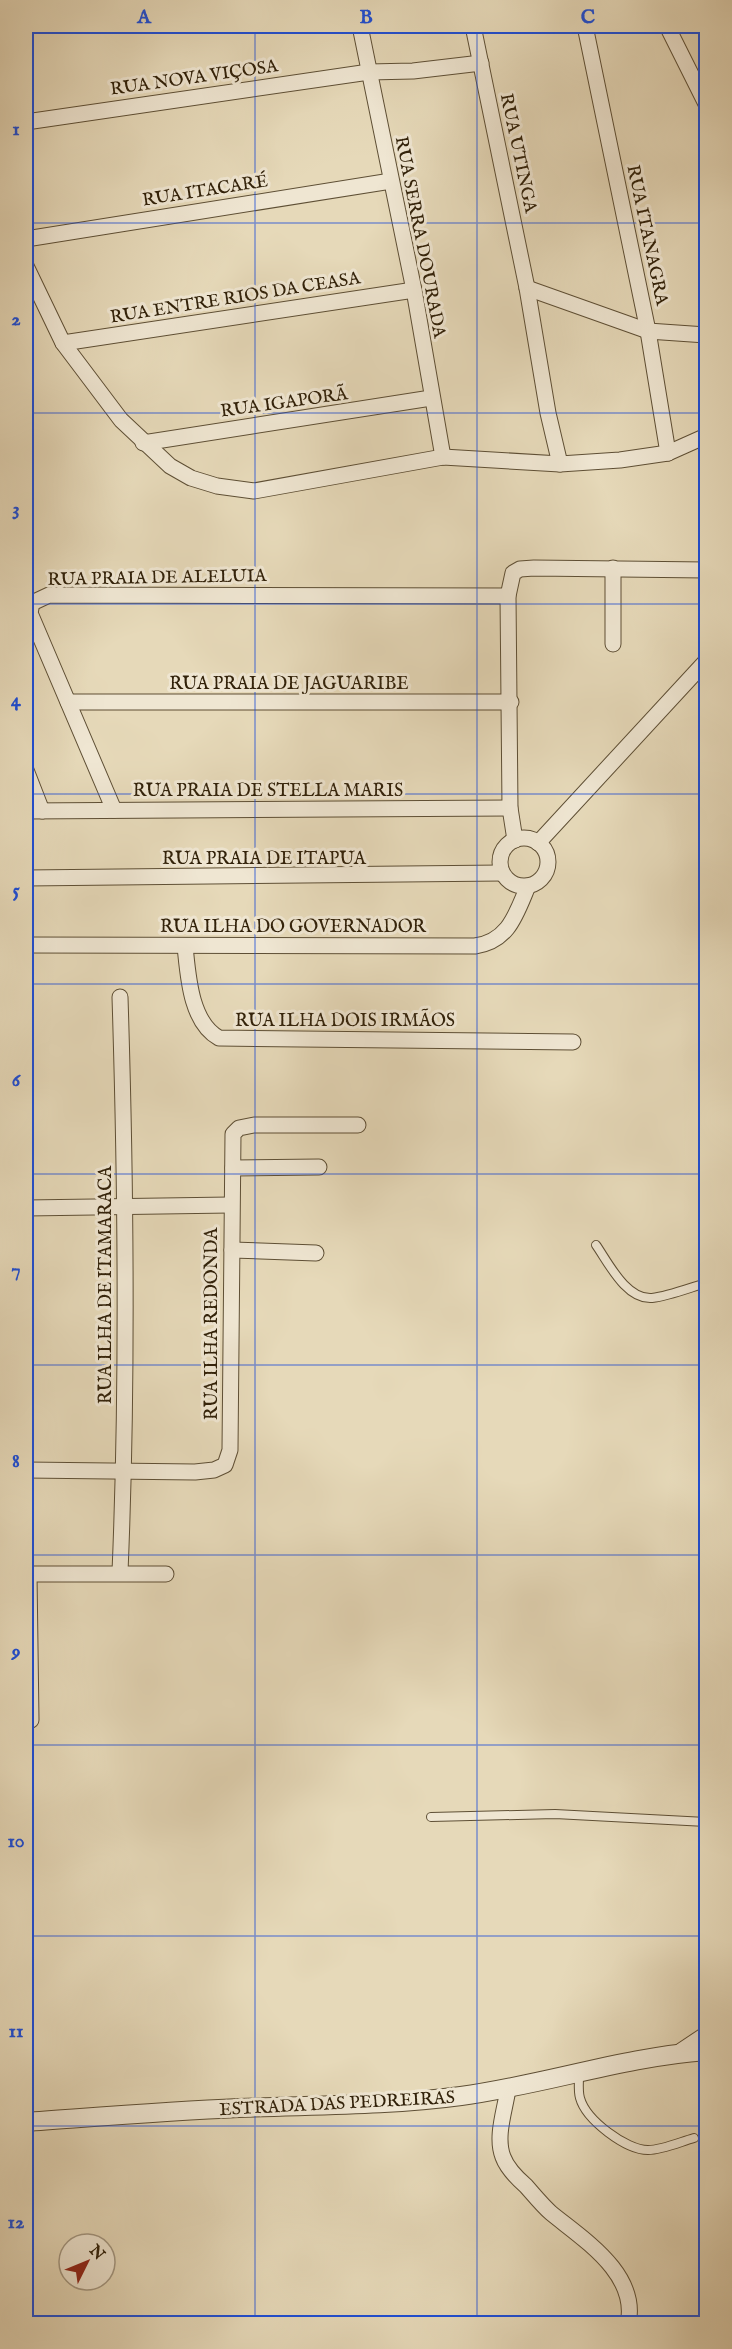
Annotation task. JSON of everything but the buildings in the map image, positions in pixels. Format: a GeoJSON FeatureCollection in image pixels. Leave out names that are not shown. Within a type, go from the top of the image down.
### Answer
{"type":"FeatureCollection","features":[{"type":"Feature","properties":{"kind":"street","name":"RUA SERRA DOURADA"},"geometry":{"type":"LineString","coordinates":[[360,26],[414,290],[443,457]]}},
{"type":"Feature","properties":{"kind":"street","name":"RUA UTINGA"},"geometry":{"type":"LineString","coordinates":[[473,26],[527,288],[548,413],[560,464]]}},
{"type":"Feature","properties":{"kind":"street","name":"RUA ITANAGRA"},"geometry":{"type":"LineString","coordinates":[[585,26],[648,331],[668,453]]}},
{"type":"Feature","properties":{"kind":"street"},"geometry":{"type":"LineString","coordinates":[[667,26],[706,104]]}},
{"type":"Feature","properties":{"kind":"street","name":"RUA NOVA VIÇOSA"},"geometry":{"type":"LineString","coordinates":[[26,122],[369,72],[413,71],[481,63]]}},
{"type":"Feature","properties":{"kind":"street","name":"RUA ITACARÉ"},"geometry":{"type":"LineString","coordinates":[[26,238],[391,181]]}},
{"type":"Feature","properties":{"kind":"street"},"geometry":{"type":"LineString","coordinates":[[26,266],[63,343],[97,392],[143,443],[170,466],[191,478],[217,486],[254,491],[443,457],[560,464],[668,453],[706,436]]}},
{"type":"Feature","properties":{"kind":"street"},"geometry":{"type":"LineString","coordinates":[[527,288],[648,331],[706,335]]}},
{"type":"Feature","properties":{"kind":"street","name":"RUA ENTRE RIOS DA CEASA"},"geometry":{"type":"LineString","coordinates":[[63,343],[414,290]]}},
{"type":"Feature","properties":{"kind":"street","name":"RUA IGAPORÃ"},"geometry":{"type":"LineString","coordinates":[[143,443],[431,398]]}},
{"type":"Feature","properties":{"kind":"street"},"geometry":{"type":"LineString","coordinates":[[613,568],[613,644]]}},
{"type":"Feature","properties":{"kind":"street"},"geometry":{"type":"LineString","coordinates":[[515,840],[510,808],[511,702],[508,596],[511,576],[520,569],[706,570]]}},
{"type":"Feature","properties":{"kind":"street","name":"RUA PRAIA DE ALELUIA"},"geometry":{"type":"LineString","coordinates":[[114,810],[30,613],[32,603],[42,596],[508,596]]}},
{"type":"Feature","properties":{"kind":"street"},"geometry":{"type":"LineString","coordinates":[[538,843],[706,661]]}},
{"type":"Feature","properties":{"kind":"street","name":"RUA PRAIA DE JAGUARIBE"},"geometry":{"type":"LineString","coordinates":[[68,702],[511,702]]}},
{"type":"Feature","properties":{"kind":"street"},"geometry":{"type":"LineString","coordinates":[[26,770],[42,811]]}},
{"type":"Feature","properties":{"kind":"street","name":"RUA PRAIA DE STELLA MARIS"},"geometry":{"type":"LineString","coordinates":[[26,811],[510,808]]}},
{"type":"Feature","properties":{"kind":"street"},"geometry":{"type":"LineString","coordinates":[[522,838],[538,843],[547,856],[546,872],[542,879],[528,886],[513,884],[502,873],[500,857],[502,850],[515,840],[522,838]]}},
{"type":"Feature","properties":{"kind":"street","name":"RUA PRAIA DE ITAPUA"},"geometry":{"type":"LineString","coordinates":[[26,878],[502,873]]}},
{"type":"Feature","properties":{"kind":"street","name":"RUA ILHA DO GOVERNADOR"},"geometry":{"type":"LineString","coordinates":[[26,945],[485,945],[494,942],[510,926],[528,886]]}},
{"type":"Feature","properties":{"kind":"street","name":"RUA ILHA DOIS IRMÃOS"},"geometry":{"type":"LineString","coordinates":[[185,946],[189,983],[195,1003],[210,1032],[219,1038],[573,1042]]}},
{"type":"Feature","properties":{"kind":"street","name":"RUA ILHA DE ITAMARACA"},"geometry":{"type":"LineString","coordinates":[[120,997],[126,1206],[124,1472],[120,1572]]}},
{"type":"Feature","properties":{"kind":"street","name":"RUA ILHA REDONDA"},"geometry":{"type":"LineString","coordinates":[[124,1472],[218,1469],[227,1461],[230,1444],[232,1250],[230,1205],[233,1134],[245,1126],[358,1125]]}},
{"type":"Feature","properties":{"kind":"street"},"geometry":{"type":"LineString","coordinates":[[233,1168],[319,1167]]}},
{"type":"Feature","properties":{"kind":"street"},"geometry":{"type":"LineString","coordinates":[[26,1208],[230,1205]]}},
{"type":"Feature","properties":{"kind":"street"},"geometry":{"type":"LineString","coordinates":[[232,1250],[316,1253]]}},
{"type":"Feature","properties":{"kind":"street"},"geometry":{"type":"LineString","coordinates":[[26,1470],[124,1472]]}},
{"type":"Feature","properties":{"kind":"street"},"geometry":{"type":"LineString","coordinates":[[31,1720],[27,1574],[120,1572],[166,1574]]}},
{"type":"Feature","properties":{"kind":"street"},"geometry":{"type":"LineString","coordinates":[[680,2053],[706,2036]]}},
{"type":"Feature","properties":{"kind":"street"},"geometry":{"type":"LineString","coordinates":[[680,2053],[706,2051]]}},
{"type":"Feature","properties":{"kind":"street","name":"ESTRADA DAS PEDREIRAS"},"geometry":{"type":"LineString","coordinates":[[26,2122],[237,2108],[369,2105],[508,2089],[680,2053]]}},
{"type":"Feature","properties":{"kind":"street"},"geometry":{"type":"LineString","coordinates":[[508,2089],[500,2139],[503,2158],[518,2178],[549,2210],[601,2254],[621,2280],[629,2298],[631,2312],[628,2324]]}},
{"type":"Feature","properties":{"kind":"lane"},"geometry":{"type":"LineString","coordinates":[[596,1245],[620,1281],[634,1292],[650,1298],[706,1283]]}},
{"type":"Feature","properties":{"kind":"lane"},"geometry":{"type":"LineString","coordinates":[[431,1817],[555,1814],[706,1822]]}},
{"type":"Feature","properties":{"kind":"lane"},"geometry":{"type":"LineString","coordinates":[[579,2075],[579,2097],[587,2112],[607,2132],[636,2148],[650,2150],[694,2138]]}}]}
